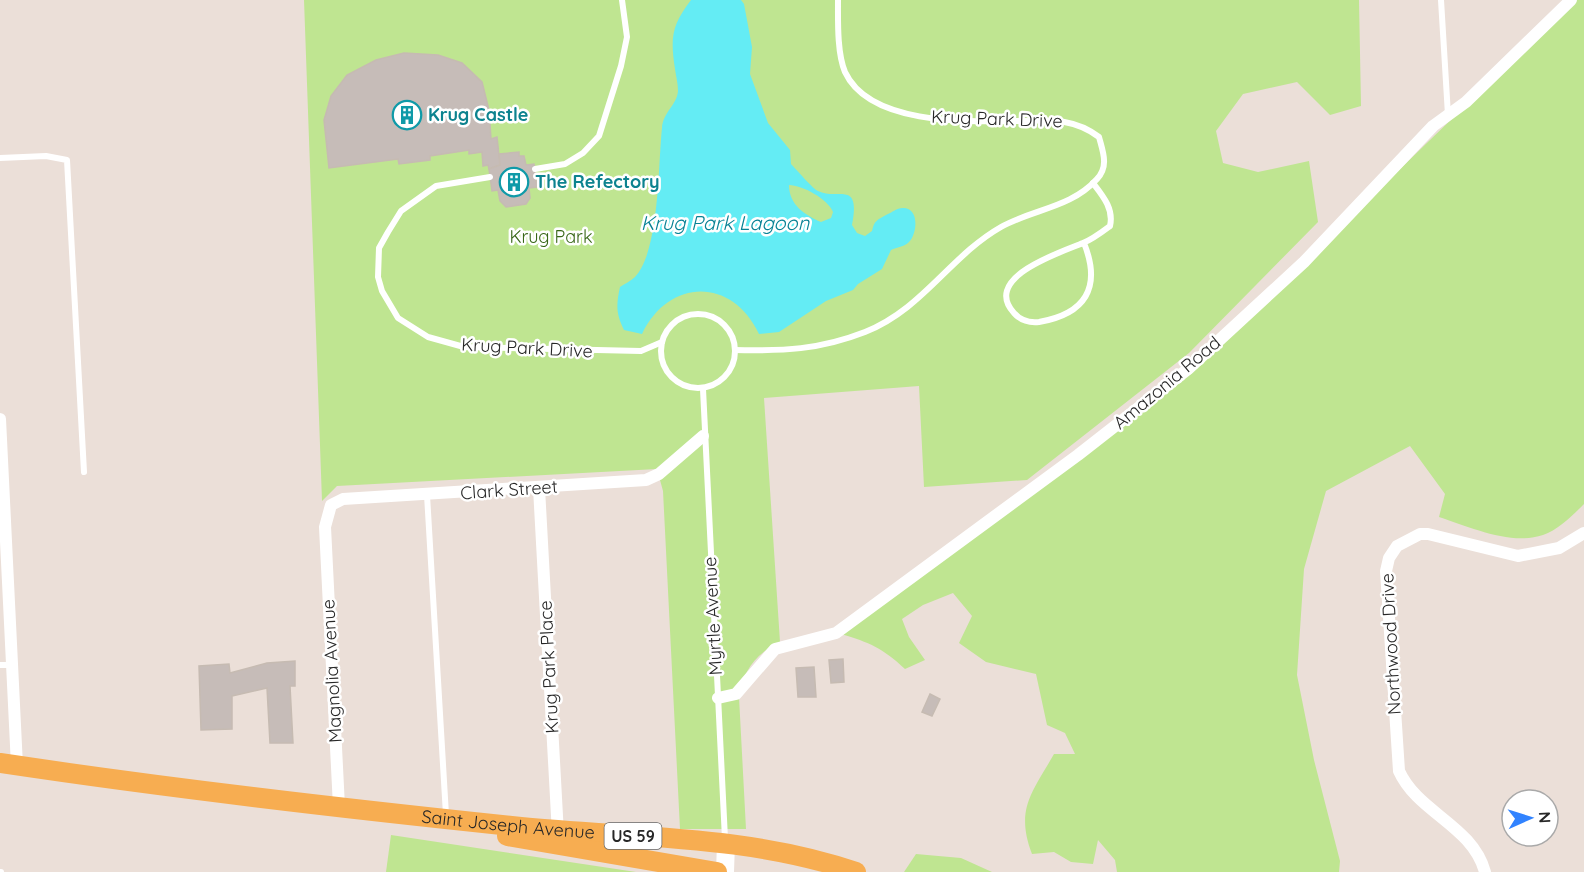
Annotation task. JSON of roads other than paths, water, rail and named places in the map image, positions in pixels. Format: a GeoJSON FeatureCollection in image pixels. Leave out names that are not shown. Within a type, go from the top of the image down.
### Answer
{"type":"FeatureCollection","features":[{"type":"Feature","properties":{"kind":"main road","name":"Saint Joseph Avenue"},"geometry":{"type":"LineString","coordinates":[[8,765],[407,816],[558,839],[726,843],[813,859],[856,872]]}},
{"type":"Feature","properties":{"kind":"main road","name":"Saint Joseph Avenue"},"geometry":{"type":"LineString","coordinates":[[407,816],[447,819],[558,839],[717,872]]}},
{"type":"Feature","properties":{"kind":"street","name":"Amazonia Road"},"geometry":{"type":"LineString","coordinates":[[718,698],[736,694],[775,649],[836,633],[1004,511],[1188,369],[1304,262],[1433,126],[1466,102],[1570,0]]}},
{"type":"Feature","properties":{"kind":"street"},"geometry":{"type":"LineString","coordinates":[[0,419],[8,765]]}},
{"type":"Feature","properties":{"kind":"street","name":"Clark Street"},"geometry":{"type":"LineString","coordinates":[[326,535],[326,517],[331,505],[343,499],[646,480],[659,474],[703,436]]}},
{"type":"Feature","properties":{"kind":"street","name":"Krug Park Place"},"geometry":{"type":"LineString","coordinates":[[539,488],[558,839]]}},
{"type":"Feature","properties":{"kind":"street","name":"Northwood Drive"},"geometry":{"type":"LineString","coordinates":[[1485,872],[1482,861],[1465,836],[1407,788],[1399,771],[1387,602],[1386,571],[1389,558],[1397,546],[1420,534],[1441,535],[1518,555],[1558,548],[1584,533]]}},
{"type":"Feature","properties":{"kind":"street","name":"Magnolia Avenue"},"geometry":{"type":"LineString","coordinates":[[326,535],[339,807]]}},
{"type":"Feature","properties":{"kind":"street"},"geometry":{"type":"LineString","coordinates":[[725,872],[726,843]]}},
{"type":"Feature","properties":{"kind":"lane"},"geometry":{"type":"LineString","coordinates":[[535,169],[565,164],[584,153],[599,136],[621,66],[627,37],[622,0]]}},
{"type":"Feature","properties":{"kind":"lane","name":"Krug Park Drive"},"geometry":{"type":"LineString","coordinates":[[735,350],[790,351],[822,345],[875,327],[914,304],[983,239],[1000,227],[1053,208],[1082,194],[1099,177],[1106,159],[1099,137],[1087,128],[1072,122],[1049,119],[978,122],[938,120],[881,105],[856,90],[845,71],[838,0]]}},
{"type":"Feature","properties":{"kind":"lane"},"geometry":{"type":"LineString","coordinates":[[1441,0],[1448,116]]}},
{"type":"Feature","properties":{"kind":"lane"},"geometry":{"type":"LineString","coordinates":[[0,158],[46,156],[67,160],[84,472]]}},
{"type":"Feature","properties":{"kind":"lane","name":"Krug Park Drive"},"geometry":{"type":"LineString","coordinates":[[490,177],[436,186],[401,211],[379,248],[378,277],[382,291],[398,318],[428,337],[464,347],[641,351],[662,342]]}},
{"type":"Feature","properties":{"kind":"lane"},"geometry":{"type":"LineString","coordinates":[[1084,243],[1090,264],[1088,292],[1078,307],[1064,316],[1035,322],[1019,319],[1009,308],[1007,298],[1011,284],[1029,266],[1053,253],[1084,243],[1110,226],[1112,217],[1106,201],[1093,183]]}},
{"type":"Feature","properties":{"kind":"lane"},"geometry":{"type":"LineString","coordinates":[[702,314],[722,322],[734,340],[735,350],[733,364],[726,376],[716,385],[702,389],[688,388],[670,376],[661,357],[662,342],[672,324],[691,315],[702,314]]}},
{"type":"Feature","properties":{"kind":"lane","name":"Myrtle Avenue"},"geometry":{"type":"LineString","coordinates":[[702,389],[726,843]]}},
{"type":"Feature","properties":{"kind":"lane"},"geometry":{"type":"LineString","coordinates":[[427,495],[447,819]]}},
{"type":"Feature","properties":{"kind":"water","name":"Krug Park Lagoon"},"geometry":{"type":"Polygon","coordinates":[[[691,0],[741,0],[744,4],[752,47],[750,74],[768,123],[790,150],[791,164],[813,187],[825,193],[850,197],[854,211],[852,225],[857,233],[865,236],[872,231],[878,220],[898,209],[908,209],[914,217],[915,228],[912,238],[905,245],[891,250],[882,269],[858,284],[853,290],[826,301],[779,332],[759,334],[747,315],[733,302],[717,294],[700,292],[684,294],[668,302],[654,316],[642,334],[624,330],[619,319],[617,304],[620,287],[635,277],[649,247],[656,206],[663,122],[678,91],[673,58],[674,32],[676,24],[691,0]],[[789,185],[790,192],[799,208],[821,222],[831,218],[833,212],[826,202],[801,187],[789,185]]]}},
{"type":"Feature","properties":{"kind":"place","name":"Krug Castle"},"geometry":{"type":"Point","coordinates":[407,115]}},
{"type":"Feature","properties":{"kind":"place","name":"The Refectory"},"geometry":{"type":"Point","coordinates":[514,182]}},
{"type":"Feature","properties":{"kind":"park label","name":"Krug Park"},"geometry":{"type":"Point","coordinates":[551,237]}}]}
